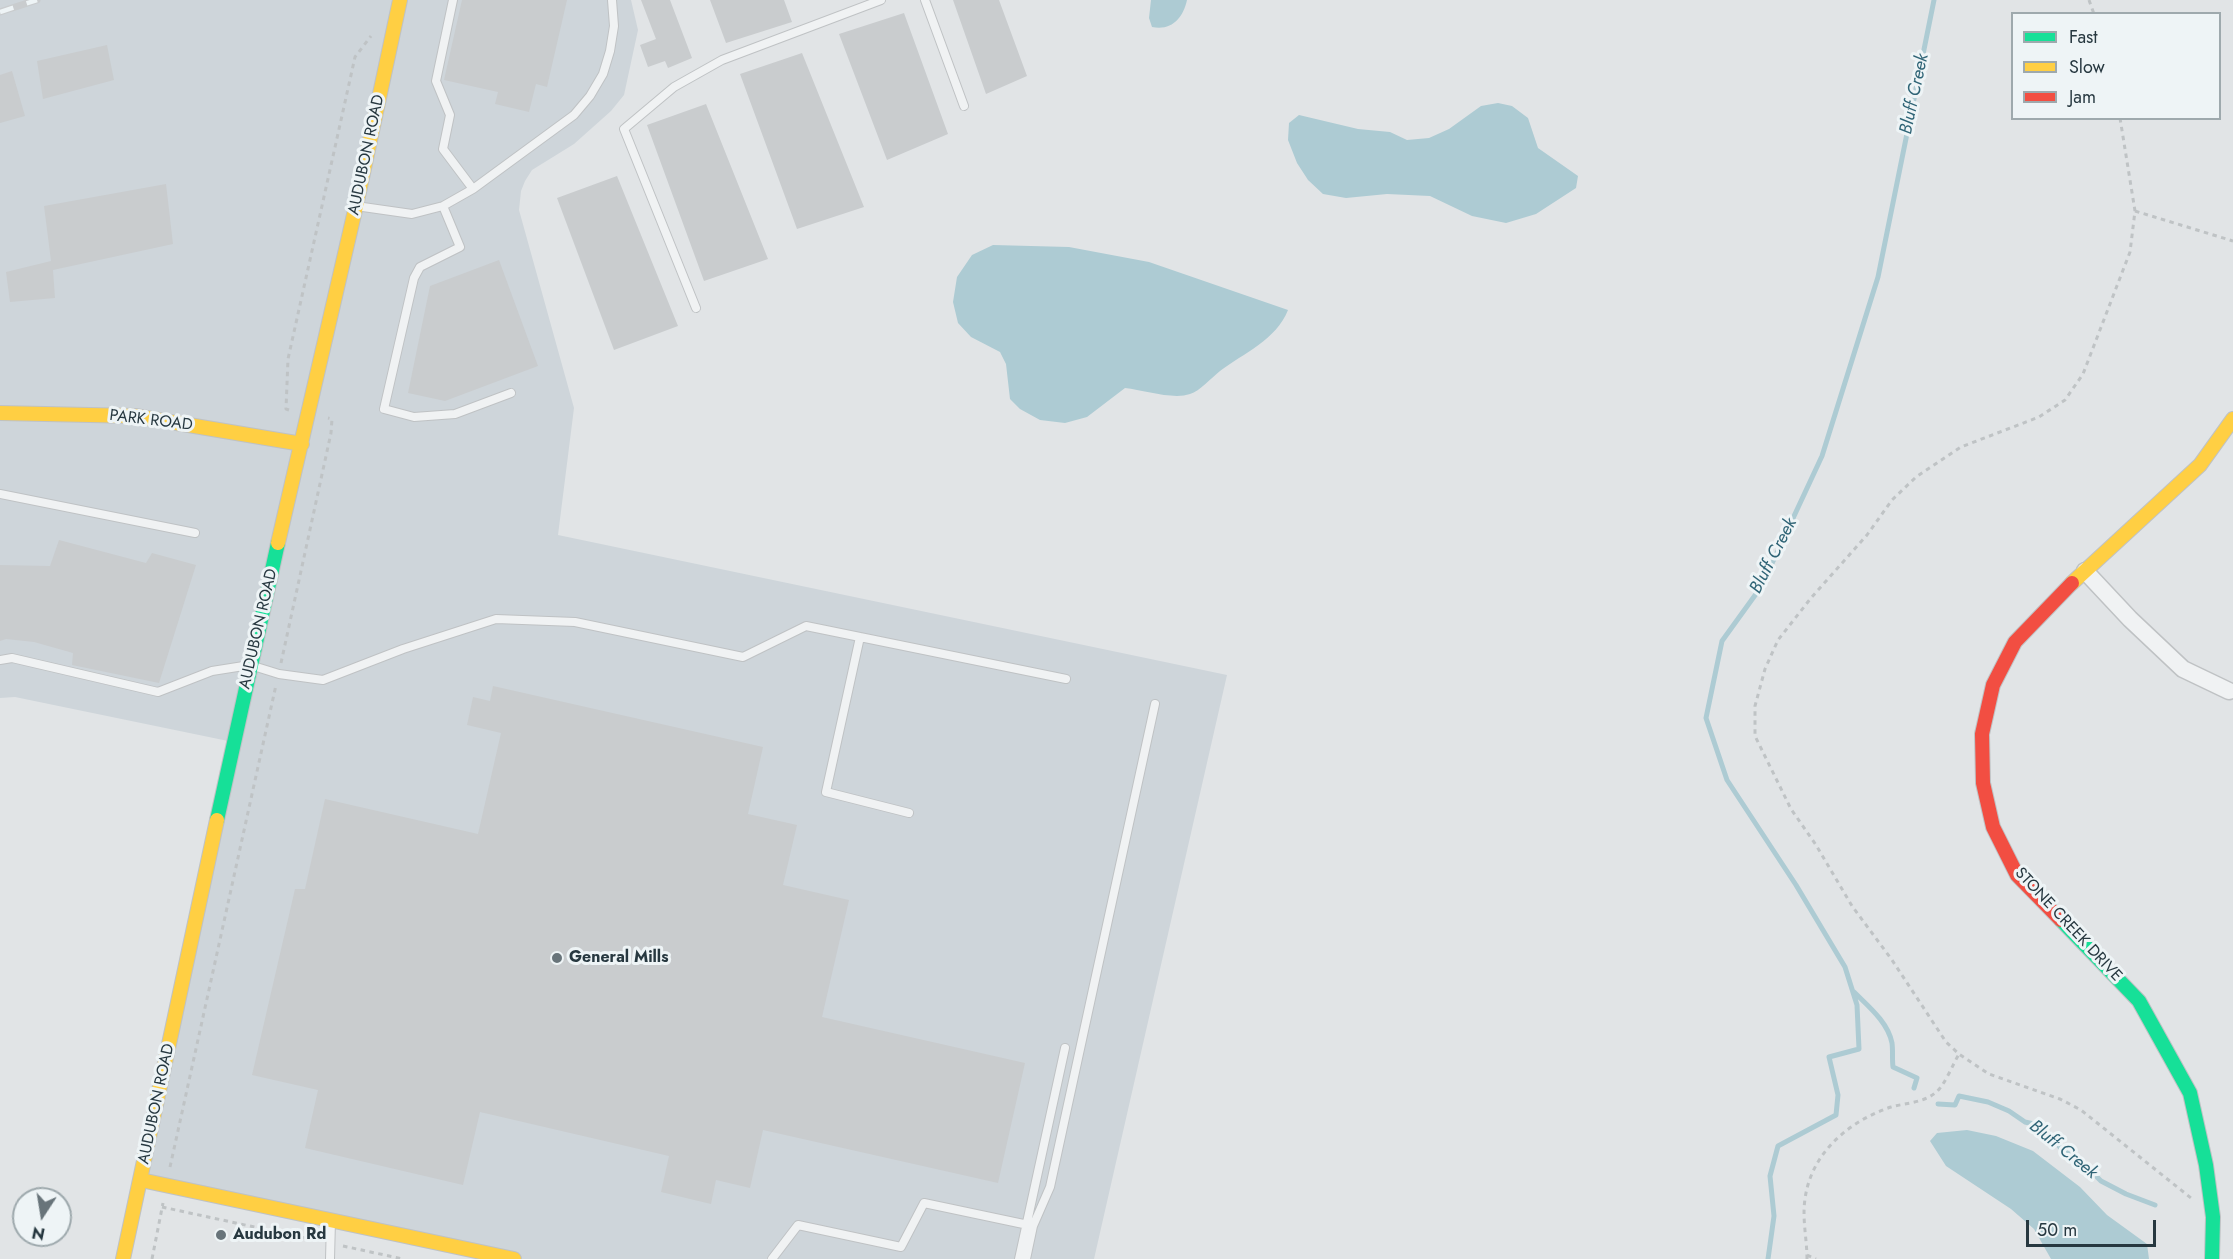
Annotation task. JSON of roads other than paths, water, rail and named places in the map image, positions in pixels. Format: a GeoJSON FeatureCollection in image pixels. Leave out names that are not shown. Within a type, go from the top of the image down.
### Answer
{"type":"FeatureCollection","features":[{"type":"Feature","properties":{"kind":"street","name":"AUDUBON ROAD"},"geometry":{"type":"LineString","coordinates":[[123,1259],[250,665],[356,206],[399,0]]}},
{"type":"Feature","properties":{"kind":"street","name":"PARK ROAD"},"geometry":{"type":"LineString","coordinates":[[0,413],[135,416],[302,444]]}},
{"type":"Feature","properties":{"kind":"street","name":"STONE CREEK DRIVE"},"geometry":{"type":"LineString","coordinates":[[2212,1259],[2213,1217],[2209,1186],[2190,1093],[2139,1001],[2017,875],[1993,827],[1983,783],[1982,734],[1993,685],[2015,642],[2085,571],[2200,465],[2233,419]]}},
{"type":"Feature","properties":{"kind":"street"},"geometry":{"type":"LineString","coordinates":[[2085,571],[2183,669],[2229,691]]}},
{"type":"Feature","properties":{"kind":"street"},"geometry":{"type":"LineString","coordinates":[[141,1180],[514,1259]]}},
{"type":"Feature","properties":{"kind":"lane"},"geometry":{"type":"LineString","coordinates":[[453,0],[435,81],[450,115],[443,148],[473,189]]}},
{"type":"Feature","properties":{"kind":"lane"},"geometry":{"type":"LineString","coordinates":[[356,206],[412,214],[443,206],[473,189],[574,115],[590,96],[603,74],[614,26],[612,0]]}},
{"type":"Feature","properties":{"kind":"lane"},"geometry":{"type":"LineString","coordinates":[[696,308],[624,129],[674,87],[722,60],[881,0]]}},
{"type":"Feature","properties":{"kind":"lane"},"geometry":{"type":"LineString","coordinates":[[925,0],[964,106]]}},
{"type":"Feature","properties":{"kind":"lane"},"geometry":{"type":"LineString","coordinates":[[443,206],[460,247],[420,267],[414,278],[384,409],[414,417],[455,414],[511,393]]}},
{"type":"Feature","properties":{"kind":"lane"},"geometry":{"type":"LineString","coordinates":[[0,494],[195,533]]}},
{"type":"Feature","properties":{"kind":"lane"},"geometry":{"type":"LineString","coordinates":[[0,660],[12,658],[158,692],[212,671],[250,665],[279,674],[323,680],[403,649],[496,619],[575,622],[743,657],[806,626],[1066,679]]}},
{"type":"Feature","properties":{"kind":"lane"},"geometry":{"type":"LineString","coordinates":[[860,637],[826,792],[909,813]]}},
{"type":"Feature","properties":{"kind":"lane"},"geometry":{"type":"LineString","coordinates":[[1019,1259],[1030,1225],[1050,1187],[1155,704]]}},
{"type":"Feature","properties":{"kind":"lane"},"geometry":{"type":"LineString","coordinates":[[1026,1259],[1030,1225],[1065,1048]]}},
{"type":"Feature","properties":{"kind":"lane"},"geometry":{"type":"LineString","coordinates":[[772,1259],[798,1225],[901,1247],[924,1203],[1030,1225]]}},
{"type":"Feature","properties":{"kind":"lane"},"geometry":{"type":"LineString","coordinates":[[330,1221],[332,1244],[330,1259]]}},
{"type":"Feature","properties":{"kind":"water"},"geometry":{"type":"Polygon","coordinates":[[[1151,0],[1187,0],[1176,22],[1159,28],[1152,27],[1149,18],[1151,0]]]}},
{"type":"Feature","properties":{"kind":"water"},"geometry":{"type":"Polygon","coordinates":[[[1498,103],[1512,106],[1528,118],[1538,148],[1578,176],[1576,188],[1536,214],[1506,223],[1472,216],[1430,196],[1387,194],[1346,198],[1323,194],[1308,180],[1297,163],[1288,140],[1289,123],[1299,115],[1358,129],[1390,132],[1407,140],[1429,138],[1449,129],[1481,106],[1498,103]]]}},
{"type":"Feature","properties":{"kind":"water"},"geometry":{"type":"Polygon","coordinates":[[[993,245],[1069,247],[1149,262],[1288,310],[1276,330],[1268,338],[1194,392],[1175,396],[1125,388],[1087,417],[1065,423],[1040,420],[1020,409],[1010,399],[1006,364],[1000,352],[971,337],[958,323],[953,302],[957,277],[972,255],[993,245]]]}},
{"type":"Feature","properties":{"kind":"water"},"geometry":{"type":"Polygon","coordinates":[[[1967,1130],[1996,1136],[2033,1151],[2080,1187],[2107,1215],[2147,1244],[2149,1259],[2051,1259],[2034,1229],[2011,1209],[1946,1166],[1930,1141],[1937,1133],[1967,1130]]]}},
{"type":"Feature","properties":{"kind":"waterway","name":"Bluff Creek"},"geometry":{"type":"LineString","coordinates":[[1768,1259],[1774,1216],[1770,1176],[1778,1146],[1836,1115],[1838,1095],[1829,1057],[1859,1049],[1857,1005],[1845,967],[1796,885],[1727,780],[1706,718],[1722,641],[1761,587],[1822,456],[1878,277],[1934,0]]}},
{"type":"Feature","properties":{"kind":"waterway","name":"Bluff Creek"},"geometry":{"type":"LineString","coordinates":[[1854,992],[1877,1015],[1886,1028],[1892,1043],[1893,1067],[1917,1078],[1914,1088]]}},
{"type":"Feature","properties":{"kind":"waterway","name":"Bluff Creek"},"geometry":{"type":"LineString","coordinates":[[1938,1104],[1955,1105],[1959,1096],[1988,1102],[2009,1111],[2025,1122],[2038,1125],[2051,1135],[2062,1150],[2082,1162],[2101,1181],[2155,1205]]}},
{"type":"Feature","properties":{"kind":"railway"},"geometry":{"type":"LineString","coordinates":[[0,12],[37,0]]}},
{"type":"Feature","properties":{"kind":"place","name":"General Mills"},"geometry":{"type":"Point","coordinates":[557,958]}},
{"type":"Feature","properties":{"kind":"place","name":"Audubon Rd"},"geometry":{"type":"Point","coordinates":[221,1235]}}]}
